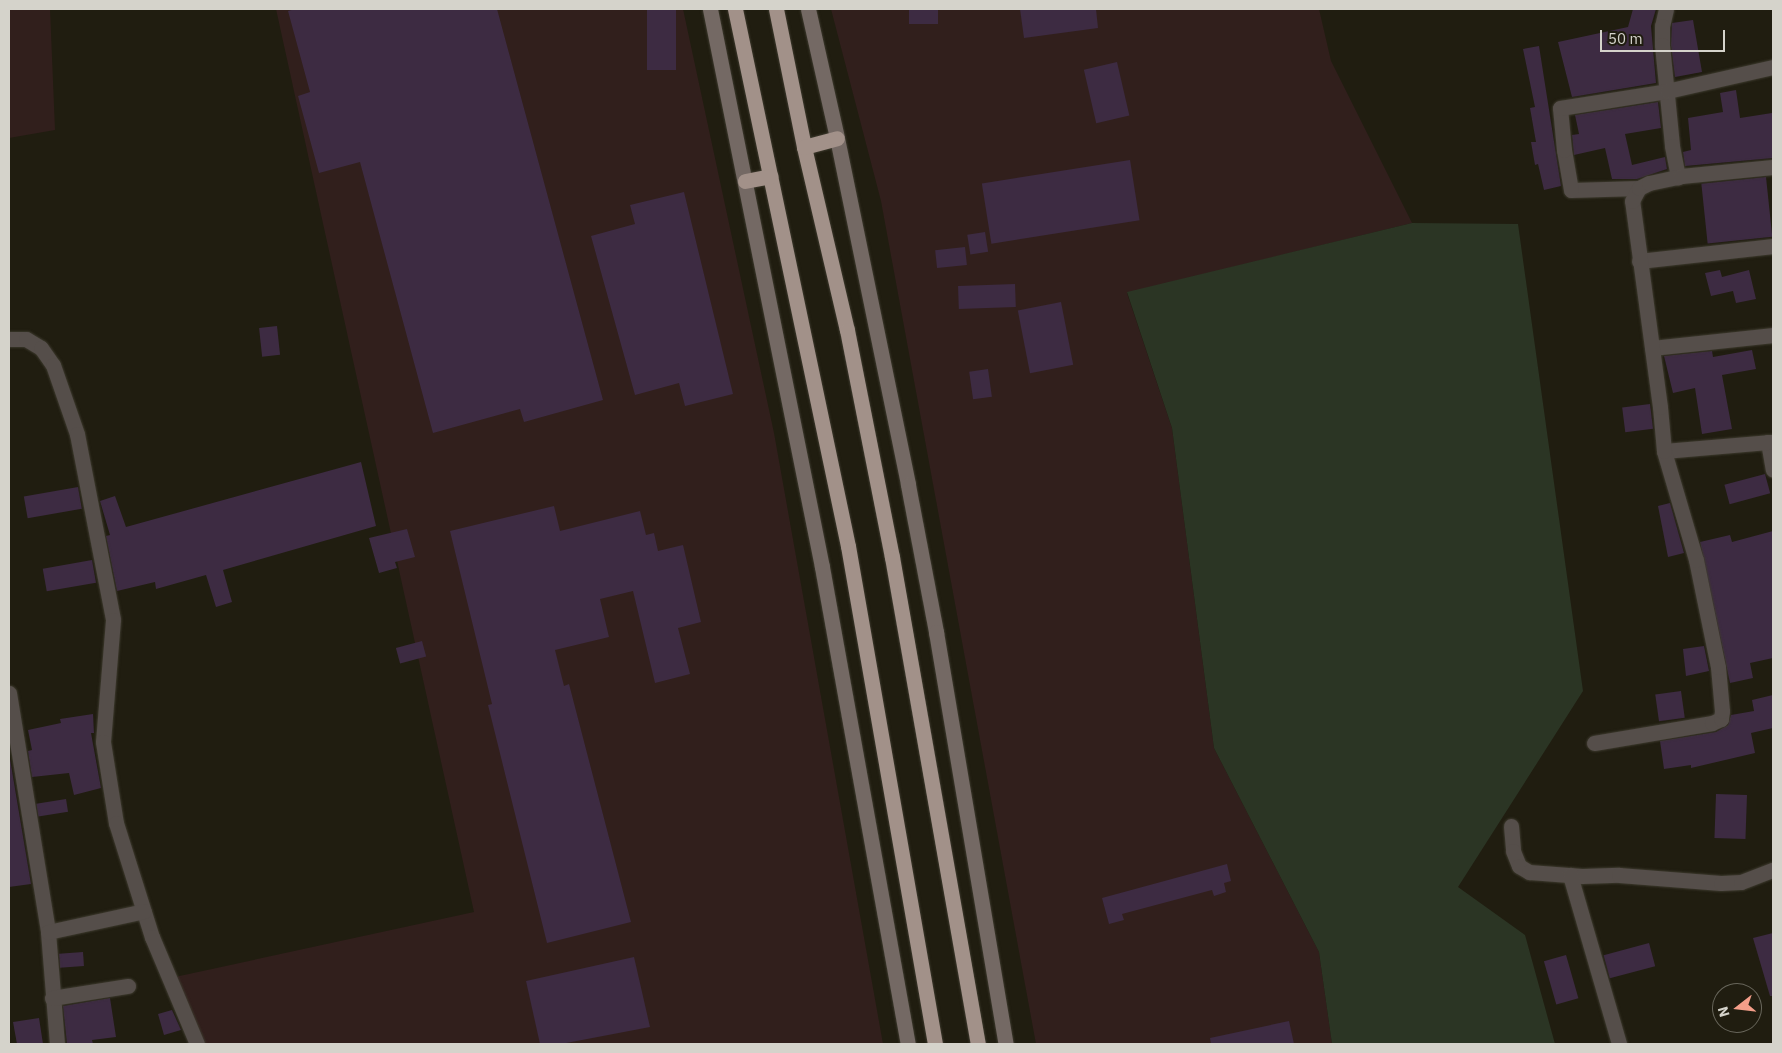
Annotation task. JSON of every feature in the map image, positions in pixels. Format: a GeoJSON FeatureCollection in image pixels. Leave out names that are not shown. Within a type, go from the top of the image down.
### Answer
{"type":"FeatureCollection","features":[{"type":"Feature","properties":{"kind":"highway"},"geometry":{"type":"LineString","coordinates":[[735,9],[848,546],[935,1044]]}},
{"type":"Feature","properties":{"kind":"highway"},"geometry":{"type":"LineString","coordinates":[[776,9],[804,147],[847,330],[892,557],[922,716],[978,1044]]}},
{"type":"Feature","properties":{"kind":"highway"},"geometry":{"type":"LineString","coordinates":[[804,147],[837,138]]}},
{"type":"Feature","properties":{"kind":"highway"},"geometry":{"type":"LineString","coordinates":[[745,181],[771,176]]}},
{"type":"Feature","properties":{"kind":"street"},"geometry":{"type":"LineString","coordinates":[[710,9],[745,181],[754,236],[824,576],[908,1044]]}},
{"type":"Feature","properties":{"kind":"street"},"geometry":{"type":"LineString","coordinates":[[808,9],[837,138],[934,622],[1006,1044]]}},
{"type":"Feature","properties":{"kind":"street"},"geometry":{"type":"LineString","coordinates":[[1666,9],[1662,26],[1662,45],[1672,146],[1678,177]]}},
{"type":"Feature","properties":{"kind":"street"},"geometry":{"type":"LineString","coordinates":[[1773,67],[1667,91],[1560,108],[1564,150],[1571,190],[1639,188],[1649,183],[1678,177],[1773,167]]}},
{"type":"Feature","properties":{"kind":"street"},"geometry":{"type":"LineString","coordinates":[[1594,743],[1712,722],[1721,719],[1722,716],[1718,667],[1696,560],[1664,451],[1632,201],[1639,188]]}},
{"type":"Feature","properties":{"kind":"street"},"geometry":{"type":"LineString","coordinates":[[1640,261],[1773,246]]}},
{"type":"Feature","properties":{"kind":"street"},"geometry":{"type":"LineString","coordinates":[[1652,348],[1773,335]]}},
{"type":"Feature","properties":{"kind":"street"},"geometry":{"type":"LineString","coordinates":[[9,339],[26,339],[41,348],[52,365],[77,434],[113,620],[103,742],[116,823],[152,937],[197,1044]]}},
{"type":"Feature","properties":{"kind":"street"},"geometry":{"type":"LineString","coordinates":[[1664,451],[1771,442],[1773,470]]}},
{"type":"Feature","properties":{"kind":"street"},"geometry":{"type":"LineString","coordinates":[[9,693],[48,932],[57,1044]]}},
{"type":"Feature","properties":{"kind":"street"},"geometry":{"type":"LineString","coordinates":[[1511,826],[1513,851],[1519,866],[1529,872],[1570,875],[1620,875],[1721,883],[1741,882],[1773,870]]}},
{"type":"Feature","properties":{"kind":"street"},"geometry":{"type":"LineString","coordinates":[[1570,875],[1619,1044]]}},
{"type":"Feature","properties":{"kind":"street"},"geometry":{"type":"LineString","coordinates":[[48,932],[144,912]]}},
{"type":"Feature","properties":{"kind":"street"},"geometry":{"type":"LineString","coordinates":[[52,998],[128,986]]}},
{"type":"Feature","properties":{"kind":"shaded area"},"geometry":{"type":"Polygon","coordinates":[[[9,9],[50,9],[55,130],[9,138],[9,9]]]}},
{"type":"Feature","properties":{"kind":"shaded area"},"geometry":{"type":"Polygon","coordinates":[[[276,9],[683,9],[774,433],[883,1044],[202,1044],[175,977],[474,912],[276,9]]]}},
{"type":"Feature","properties":{"kind":"shaded area"},"geometry":{"type":"Polygon","coordinates":[[[831,9],[1319,9],[1331,61],[1412,223],[1127,293],[1172,428],[1214,748],[1319,952],[1332,1044],[1036,1044],[881,201],[831,9]]]}},
{"type":"Feature","properties":{"kind":"green space"},"geometry":{"type":"Polygon","coordinates":[[[1412,223],[1518,224],[1583,691],[1458,887],[1525,935],[1555,1044],[1332,1044],[1319,952],[1214,748],[1172,428],[1127,292],[1412,223]]]}},
{"type":"Feature","properties":{"kind":"building"},"geometry":{"type":"Polygon","coordinates":[[[295,9],[497,9],[603,400],[524,422],[520,409],[433,433],[360,162],[319,173],[298,96],[310,92],[288,11],[295,9]]]}},
{"type":"Feature","properties":{"kind":"building"},"geometry":{"type":"Polygon","coordinates":[[[647,9],[676,9],[676,70],[647,70],[647,9]]]}},
{"type":"Feature","properties":{"kind":"building"},"geometry":{"type":"Polygon","coordinates":[[[909,9],[938,9],[938,24],[909,24],[909,9]]]}},
{"type":"Feature","properties":{"kind":"building"},"geometry":{"type":"Polygon","coordinates":[[[1020,9],[1096,9],[1098,28],[1024,38],[1020,9]]]}},
{"type":"Feature","properties":{"kind":"building"},"geometry":{"type":"Polygon","coordinates":[[[1633,9],[1656,9],[1651,26],[1656,83],[1572,97],[1558,42],[1628,27],[1633,9]]]}},
{"type":"Feature","properties":{"kind":"building"},"geometry":{"type":"Polygon","coordinates":[[[1693,20],[1702,72],[1675,77],[1671,45],[1672,23],[1693,20]]]}},
{"type":"Feature","properties":{"kind":"building"},"geometry":{"type":"Polygon","coordinates":[[[1539,46],[1561,186],[1544,190],[1538,164],[1535,165],[1531,142],[1536,142],[1530,108],[1535,107],[1523,49],[1539,46]]]}},
{"type":"Feature","properties":{"kind":"building"},"geometry":{"type":"Polygon","coordinates":[[[1117,62],[1129,116],[1096,123],[1084,70],[1117,62]]]}},
{"type":"Feature","properties":{"kind":"building"},"geometry":{"type":"Polygon","coordinates":[[[1736,90],[1740,118],[1772,113],[1773,158],[1685,166],[1683,152],[1691,150],[1688,118],[1723,112],[1720,93],[1736,90]]]}},
{"type":"Feature","properties":{"kind":"building"},"geometry":{"type":"Polygon","coordinates":[[[1658,102],[1661,128],[1625,134],[1632,165],[1665,157],[1667,169],[1637,179],[1612,179],[1605,148],[1574,155],[1572,135],[1579,134],[1575,115],[1658,102]]]}},
{"type":"Feature","properties":{"kind":"building"},"geometry":{"type":"Polygon","coordinates":[[[1130,160],[1140,220],[991,244],[982,183],[1130,160]]]}},
{"type":"Feature","properties":{"kind":"building"},"geometry":{"type":"Polygon","coordinates":[[[1766,177],[1772,237],[1708,243],[1701,184],[1766,177]]]}},
{"type":"Feature","properties":{"kind":"building"},"geometry":{"type":"Polygon","coordinates":[[[684,192],[733,394],[685,406],[679,383],[635,395],[591,236],[635,224],[630,205],[684,192]]]}},
{"type":"Feature","properties":{"kind":"building"},"geometry":{"type":"Polygon","coordinates":[[[985,232],[988,252],[970,255],[967,235],[985,232]]]}},
{"type":"Feature","properties":{"kind":"building"},"geometry":{"type":"Polygon","coordinates":[[[965,247],[967,265],[937,268],[935,250],[965,247]]]}},
{"type":"Feature","properties":{"kind":"building"},"geometry":{"type":"Polygon","coordinates":[[[1720,270],[1722,277],[1749,270],[1756,299],[1736,303],[1733,291],[1711,296],[1705,273],[1720,270]]]}},
{"type":"Feature","properties":{"kind":"building"},"geometry":{"type":"Polygon","coordinates":[[[1015,284],[1016,307],[959,309],[958,286],[1015,284]]]}},
{"type":"Feature","properties":{"kind":"building"},"geometry":{"type":"Polygon","coordinates":[[[1061,302],[1073,365],[1030,373],[1018,310],[1061,302]]]}},
{"type":"Feature","properties":{"kind":"building"},"geometry":{"type":"Polygon","coordinates":[[[277,326],[280,355],[262,357],[259,328],[277,326]]]}},
{"type":"Feature","properties":{"kind":"building"},"geometry":{"type":"Polygon","coordinates":[[[1752,350],[1756,369],[1722,375],[1732,429],[1702,434],[1695,388],[1673,393],[1664,356],[1712,351],[1713,357],[1752,350]]]}},
{"type":"Feature","properties":{"kind":"building"},"geometry":{"type":"Polygon","coordinates":[[[988,369],[992,397],[973,399],[969,372],[988,369]]]}},
{"type":"Feature","properties":{"kind":"building"},"geometry":{"type":"Polygon","coordinates":[[[1650,404],[1653,429],[1625,432],[1622,407],[1650,404]]]}},
{"type":"Feature","properties":{"kind":"building"},"geometry":{"type":"Polygon","coordinates":[[[361,462],[376,526],[223,570],[232,602],[216,607],[206,575],[156,589],[155,582],[117,591],[106,536],[110,535],[100,501],[115,496],[126,527],[361,462]]]}},
{"type":"Feature","properties":{"kind":"building"},"geometry":{"type":"Polygon","coordinates":[[[1765,474],[1770,493],[1730,504],[1724,485],[1765,474]]]}},
{"type":"Feature","properties":{"kind":"building"},"geometry":{"type":"Polygon","coordinates":[[[78,487],[82,509],[28,518],[24,497],[78,487]]]}},
{"type":"Feature","properties":{"kind":"building"},"geometry":{"type":"Polygon","coordinates":[[[1670,503],[1684,553],[1668,557],[1658,506],[1670,503]]]}},
{"type":"Feature","properties":{"kind":"building"},"geometry":{"type":"Polygon","coordinates":[[[554,506],[560,531],[640,511],[646,535],[654,533],[658,551],[683,545],[701,622],[678,628],[690,674],[655,683],[633,591],[600,599],[609,637],[555,650],[564,686],[569,684],[631,922],[547,943],[488,705],[492,704],[450,531],[554,506]]]}},
{"type":"Feature","properties":{"kind":"building"},"geometry":{"type":"Polygon","coordinates":[[[407,529],[415,557],[395,562],[397,568],[379,573],[369,538],[407,529]]]}},
{"type":"Feature","properties":{"kind":"building"},"geometry":{"type":"Polygon","coordinates":[[[1773,531],[1773,658],[1750,663],[1753,678],[1730,683],[1700,542],[1730,535],[1732,542],[1773,531]]]}},
{"type":"Feature","properties":{"kind":"building"},"geometry":{"type":"Polygon","coordinates":[[[92,560],[96,583],[47,591],[43,569],[92,560]]]}},
{"type":"Feature","properties":{"kind":"building"},"geometry":{"type":"Polygon","coordinates":[[[422,641],[426,656],[400,663],[396,648],[422,641]]]}},
{"type":"Feature","properties":{"kind":"building"},"geometry":{"type":"Polygon","coordinates":[[[1704,646],[1709,671],[1686,676],[1683,649],[1704,646]]]}},
{"type":"Feature","properties":{"kind":"building"},"geometry":{"type":"Polygon","coordinates":[[[1681,691],[1685,718],[1659,721],[1655,695],[1681,691]]]}},
{"type":"Feature","properties":{"kind":"building"},"geometry":{"type":"Polygon","coordinates":[[[1773,695],[1773,728],[1751,733],[1755,753],[1691,768],[1691,765],[1664,769],[1660,741],[1716,732],[1728,725],[1731,715],[1754,711],[1752,700],[1773,695]]]}},
{"type":"Feature","properties":{"kind":"building"},"geometry":{"type":"Polygon","coordinates":[[[93,714],[94,733],[91,733],[101,788],[74,795],[69,773],[32,777],[28,751],[32,750],[28,730],[61,723],[60,719],[93,714]]]}},
{"type":"Feature","properties":{"kind":"building"},"geometry":{"type":"Polygon","coordinates":[[[9,753],[31,884],[9,887],[9,753]]]}},
{"type":"Feature","properties":{"kind":"building"},"geometry":{"type":"Polygon","coordinates":[[[1716,794],[1747,795],[1745,839],[1714,838],[1716,794]]]}},
{"type":"Feature","properties":{"kind":"building"},"geometry":{"type":"Polygon","coordinates":[[[66,799],[68,812],[38,817],[36,804],[66,799]]]}},
{"type":"Feature","properties":{"kind":"building"},"geometry":{"type":"Polygon","coordinates":[[[1227,864],[1231,881],[1224,883],[1226,892],[1214,896],[1212,890],[1122,914],[1124,920],[1109,924],[1102,898],[1227,864]]]}},
{"type":"Feature","properties":{"kind":"building"},"geometry":{"type":"Polygon","coordinates":[[[1773,933],[1773,996],[1770,996],[1753,938],[1773,933]]]}},
{"type":"Feature","properties":{"kind":"building"},"geometry":{"type":"Polygon","coordinates":[[[1649,943],[1655,966],[1610,978],[1604,955],[1649,943]]]}},
{"type":"Feature","properties":{"kind":"building"},"geometry":{"type":"Polygon","coordinates":[[[83,952],[84,966],[60,968],[59,954],[83,952]]]}},
{"type":"Feature","properties":{"kind":"building"},"geometry":{"type":"Polygon","coordinates":[[[1566,955],[1578,998],[1556,1005],[1544,961],[1566,955]]]}},
{"type":"Feature","properties":{"kind":"building"},"geometry":{"type":"Polygon","coordinates":[[[634,957],[650,1027],[561,1044],[540,1044],[526,981],[634,957]]]}},
{"type":"Feature","properties":{"kind":"building"},"geometry":{"type":"Polygon","coordinates":[[[110,998],[116,1037],[92,1040],[93,1044],[67,1044],[63,1006],[110,998]]]}},
{"type":"Feature","properties":{"kind":"building"},"geometry":{"type":"Polygon","coordinates":[[[172,1010],[181,1030],[164,1035],[158,1014],[172,1010]]]}},
{"type":"Feature","properties":{"kind":"building"},"geometry":{"type":"Polygon","coordinates":[[[39,1018],[43,1044],[17,1044],[13,1022],[39,1018]]]}},
{"type":"Feature","properties":{"kind":"building"},"geometry":{"type":"Polygon","coordinates":[[[1289,1021],[1294,1044],[1211,1044],[1210,1038],[1289,1021]]]}}]}
